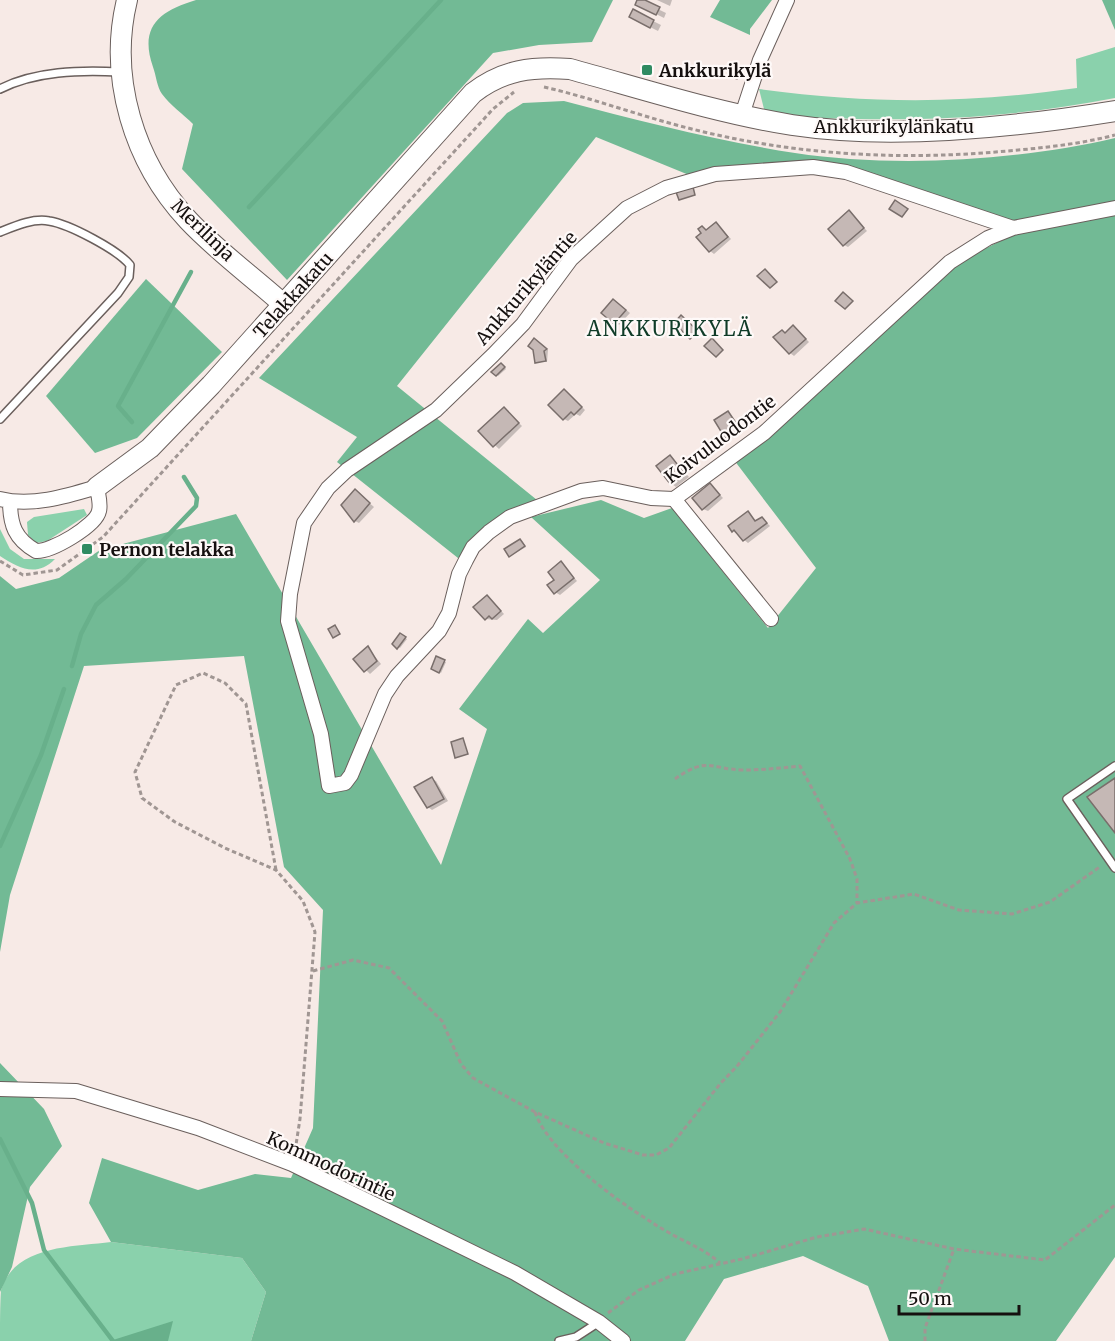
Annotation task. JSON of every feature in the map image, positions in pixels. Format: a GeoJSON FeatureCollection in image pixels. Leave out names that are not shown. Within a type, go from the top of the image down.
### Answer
{"type":"FeatureCollection","features":[{"type":"Feature","properties":{"kind":"street","name":"Merilinja"},"geometry":{"type":"LineString","coordinates":[[127,0],[123,15],[121,72],[134,132],[158,181],[190,221],[284,305]]}},
{"type":"Feature","properties":{"kind":"street"},"geometry":{"type":"LineString","coordinates":[[742,115],[760,60],[787,0]]}},
{"type":"Feature","properties":{"kind":"street","name":"Telakkakatu"},"geometry":{"type":"LineString","coordinates":[[5,500],[62,497],[98,487],[150,448],[284,305],[472,93],[503,74],[519,70],[541,67],[570,69]]}},
{"type":"Feature","properties":{"kind":"street","name":"Ankkurikylänkatu"},"geometry":{"type":"LineString","coordinates":[[570,69],[742,115],[792,125],[829,128],[906,130],[1048,122],[1115,111]]}},
{"type":"Feature","properties":{"kind":"street","name":"Ankkurikyläntie"},"geometry":{"type":"LineString","coordinates":[[329,786],[321,735],[288,621],[290,594],[304,523],[328,488],[347,470],[436,410],[494,355],[523,324],[572,259],[611,220],[647,196],[684,182],[715,174],[813,167],[846,172],[1013,228],[1115,208]]}},
{"type":"Feature","properties":{"kind":"street","name":"Koivuluodontie"},"geometry":{"type":"LineString","coordinates":[[329,786],[345,783],[351,775],[385,694],[397,676],[439,631],[450,614],[462,567],[473,547],[489,532],[510,517],[581,491],[603,488],[651,498],[674,499],[764,433],[950,262],[988,238],[1013,228]]}},
{"type":"Feature","properties":{"kind":"street"},"geometry":{"type":"LineString","coordinates":[[5,500],[14,531],[28,547],[44,552],[56,547],[95,519],[100,510],[98,487]]}},
{"type":"Feature","properties":{"kind":"street"},"geometry":{"type":"LineString","coordinates":[[674,499],[771,619]]}},
{"type":"Feature","properties":{"kind":"street","name":"Kommodorintie"},"geometry":{"type":"LineString","coordinates":[[0,1089],[76,1092],[198,1128],[292,1164],[515,1273],[599,1322],[624,1341]]}},
{"type":"Feature","properties":{"kind":"lane"},"geometry":{"type":"LineString","coordinates":[[0,89],[29,78],[74,72],[121,72]]}},
{"type":"Feature","properties":{"kind":"lane"},"geometry":{"type":"LineString","coordinates":[[0,232],[22,223],[49,220],[71,228],[124,257],[130,265],[129,277],[118,293],[0,419]]}},
{"type":"Feature","properties":{"kind":"lane"},"geometry":{"type":"LineString","coordinates":[[1115,766],[1067,799],[1115,868]]}},
{"type":"Feature","properties":{"kind":"lane"},"geometry":{"type":"LineString","coordinates":[[559,1341],[576,1337],[599,1322]]}},
{"type":"Feature","properties":{"kind":"path"},"geometry":{"type":"LineString","coordinates":[[535,87],[558,90],[689,128],[795,148],[870,155],[950,156],[1042,148],[1115,135]]}},
{"type":"Feature","properties":{"kind":"path"},"geometry":{"type":"LineString","coordinates":[[0,561],[23,575],[57,570],[104,537],[493,109],[520,89]]}},
{"type":"Feature","properties":{"kind":"path"},"geometry":{"type":"LineString","coordinates":[[276,870],[246,704],[225,683],[202,673],[176,685],[135,772],[142,798],[175,822],[225,849],[276,870],[303,901],[315,932],[300,1119],[292,1164]]}},
{"type":"Feature","properties":{"kind":"path"},"geometry":{"type":"LineString","coordinates":[[675,779],[692,767],[711,764],[739,770],[800,766],[850,859],[856,879],[857,903]]}},
{"type":"Feature","properties":{"kind":"path"},"geometry":{"type":"LineString","coordinates":[[313,971],[353,960],[388,968],[442,1021],[460,1064],[473,1078],[536,1112],[627,1151],[656,1155],[669,1148],[780,1012],[834,923],[857,903],[914,894],[959,910],[1012,914],[1050,902],[1109,859]]}},
{"type":"Feature","properties":{"kind":"path"},"geometry":{"type":"LineString","coordinates":[[536,1112],[540,1126],[549,1140],[574,1165],[631,1207],[675,1236],[692,1242],[720,1263]]}},
{"type":"Feature","properties":{"kind":"path"},"geometry":{"type":"LineString","coordinates":[[599,1322],[639,1290],[675,1274],[817,1237],[864,1229],[954,1249],[1045,1260],[1115,1205]]}},
{"type":"Feature","properties":{"kind":"path"},"geometry":{"type":"LineString","coordinates":[[925,1341],[925,1328],[954,1249]]}},
{"type":"Feature","properties":{"kind":"shaded area"},"geometry":{"type":"Polygon","coordinates":[[[196,0],[613,0],[592,42],[539,45],[493,53],[287,280],[182,169],[193,124],[160,91],[149,53],[149,41],[155,23],[162,15],[196,0]]]}},
{"type":"Feature","properties":{"kind":"shaded area"},"geometry":{"type":"Polygon","coordinates":[[[720,0],[772,0],[750,29],[750,35],[710,17],[720,0]]]}},
{"type":"Feature","properties":{"kind":"shaded area"},"geometry":{"type":"Polygon","coordinates":[[[1102,0],[1115,0],[1115,30],[1102,0]]]}},
{"type":"Feature","properties":{"kind":"shaded area"},"geometry":{"type":"Polygon","coordinates":[[[1115,47],[1115,98],[1018,113],[921,119],[798,117],[764,109],[759,89],[840,97],[918,100],[1035,93],[1077,88],[1076,59],[1115,47]]]}},
{"type":"Feature","properties":{"kind":"shaded area"},"geometry":{"type":"Polygon","coordinates":[[[564,101],[708,137],[833,158],[955,160],[1038,152],[1115,138],[1115,1257],[1056,1341],[889,1341],[868,1286],[803,1256],[724,1279],[685,1341],[251,1341],[266,1292],[242,1258],[111,1242],[89,1203],[102,1158],[198,1190],[255,1174],[291,1178],[313,1128],[323,910],[284,867],[244,656],[84,666],[10,895],[0,952],[0,576],[16,589],[59,578],[100,550],[236,514],[441,865],[487,729],[459,709],[528,619],[543,633],[600,580],[531,517],[601,500],[644,518],[672,508],[768,628],[816,568],[734,460],[963,260],[1008,237],[999,220],[825,165],[793,162],[739,165],[689,175],[596,137],[397,386],[537,500],[458,558],[337,462],[357,437],[259,378],[507,113],[523,103],[564,101]]]}},
{"type":"Feature","properties":{"kind":"shaded area"},"geometry":{"type":"Polygon","coordinates":[[[146,279],[222,352],[137,438],[95,453],[46,396],[146,279]]]}},
{"type":"Feature","properties":{"kind":"shaded area"},"geometry":{"type":"Polygon","coordinates":[[[84,509],[87,515],[47,541],[36,543],[28,535],[27,522],[34,517],[84,509]]]}},
{"type":"Feature","properties":{"kind":"shaded area"},"geometry":{"type":"Polygon","coordinates":[[[0,529],[10,549],[24,559],[55,559],[48,565],[34,570],[14,564],[0,556],[0,529]]]}},
{"type":"Feature","properties":{"kind":"shaded area"},"geometry":{"type":"Polygon","coordinates":[[[0,1063],[44,1109],[62,1146],[30,1187],[12,1267],[0,1292],[0,1063]]]}},
{"type":"Feature","properties":{"kind":"shaded area"},"geometry":{"type":"Polygon","coordinates":[[[111,1242],[242,1258],[266,1292],[251,1341],[0,1341],[1,1290],[8,1275],[19,1264],[47,1251],[111,1242]]]}},
{"type":"Feature","properties":{"kind":"shaded area"},"geometry":{"type":"Polygon","coordinates":[[[173,1321],[168,1341],[113,1341],[113,1340],[173,1321]]]}},
{"type":"Feature","properties":{"kind":"building"},"geometry":{"type":"Polygon","coordinates":[[[637,0],[645,0],[660,7],[656,15],[635,5],[637,0]]]}},
{"type":"Feature","properties":{"kind":"building"},"geometry":{"type":"Polygon","coordinates":[[[633,9],[654,20],[650,28],[629,17],[633,9]]]}},
{"type":"Feature","properties":{"kind":"building"},"geometry":{"type":"Polygon","coordinates":[[[735,69],[740,72],[737,79],[732,77],[735,69]]]}},
{"type":"Feature","properties":{"kind":"building"},"geometry":{"type":"Polygon","coordinates":[[[693,187],[695,195],[679,200],[676,192],[693,187]]]}},
{"type":"Feature","properties":{"kind":"building"},"geometry":{"type":"Polygon","coordinates":[[[895,200],[908,209],[902,217],[889,209],[895,200]]]}},
{"type":"Feature","properties":{"kind":"building"},"geometry":{"type":"Polygon","coordinates":[[[849,210],[864,228],[843,246],[828,229],[849,210]]]}},
{"type":"Feature","properties":{"kind":"building"},"geometry":{"type":"Polygon","coordinates":[[[716,222],[728,237],[709,252],[696,237],[701,233],[698,229],[702,226],[706,230],[716,222]]]}},
{"type":"Feature","properties":{"kind":"building"},"geometry":{"type":"Polygon","coordinates":[[[765,269],[777,282],[770,288],[757,276],[765,269]]]}},
{"type":"Feature","properties":{"kind":"building"},"geometry":{"type":"Polygon","coordinates":[[[843,292],[853,301],[845,309],[835,301],[843,292]]]}},
{"type":"Feature","properties":{"kind":"building"},"geometry":{"type":"Polygon","coordinates":[[[613,299],[626,310],[614,324],[601,313],[613,299]]]}},
{"type":"Feature","properties":{"kind":"building"},"geometry":{"type":"Polygon","coordinates":[[[681,315],[698,331],[690,339],[674,323],[681,315]]]}},
{"type":"Feature","properties":{"kind":"building"},"geometry":{"type":"Polygon","coordinates":[[[793,325],[806,339],[789,354],[773,337],[782,330],[785,333],[793,325]]]}},
{"type":"Feature","properties":{"kind":"building"},"geometry":{"type":"Polygon","coordinates":[[[534,338],[547,349],[544,351],[546,361],[535,363],[533,350],[528,346],[534,338]]]}},
{"type":"Feature","properties":{"kind":"building"},"geometry":{"type":"Polygon","coordinates":[[[712,338],[723,350],[716,357],[704,346],[712,338]]]}},
{"type":"Feature","properties":{"kind":"building"},"geometry":{"type":"Polygon","coordinates":[[[501,363],[505,367],[496,376],[491,372],[501,363]]]}},
{"type":"Feature","properties":{"kind":"building"},"geometry":{"type":"Polygon","coordinates":[[[564,389],[582,407],[574,415],[571,412],[563,420],[548,405],[564,389]]]}},
{"type":"Feature","properties":{"kind":"building"},"geometry":{"type":"Polygon","coordinates":[[[504,407],[519,423],[493,447],[478,431],[504,407]]]}},
{"type":"Feature","properties":{"kind":"building"},"geometry":{"type":"Polygon","coordinates":[[[728,411],[740,429],[725,438],[714,420],[728,411]]]}},
{"type":"Feature","properties":{"kind":"building"},"geometry":{"type":"Polygon","coordinates":[[[670,455],[685,474],[671,485],[656,466],[670,455]]]}},
{"type":"Feature","properties":{"kind":"building"},"geometry":{"type":"Polygon","coordinates":[[[710,483],[720,495],[702,510],[692,498],[710,483]]]}},
{"type":"Feature","properties":{"kind":"building"},"geometry":{"type":"Polygon","coordinates":[[[355,489],[370,503],[354,522],[341,505],[355,489]]]}},
{"type":"Feature","properties":{"kind":"building"},"geometry":{"type":"Polygon","coordinates":[[[748,511],[755,521],[762,517],[767,523],[743,541],[728,526],[748,511]]]}},
{"type":"Feature","properties":{"kind":"building"},"geometry":{"type":"Polygon","coordinates":[[[520,539],[525,546],[509,557],[504,549],[520,539]]]}},
{"type":"Feature","properties":{"kind":"building"},"geometry":{"type":"Polygon","coordinates":[[[561,561],[574,578],[554,594],[547,585],[554,580],[548,572],[561,561]]]}},
{"type":"Feature","properties":{"kind":"building"},"geometry":{"type":"Polygon","coordinates":[[[487,595],[501,611],[492,619],[489,616],[485,620],[473,607],[487,595]]]}},
{"type":"Feature","properties":{"kind":"building"},"geometry":{"type":"Polygon","coordinates":[[[335,625],[340,634],[333,638],[328,629],[335,625]]]}},
{"type":"Feature","properties":{"kind":"building"},"geometry":{"type":"Polygon","coordinates":[[[400,633],[406,637],[397,649],[392,644],[400,633]]]}},
{"type":"Feature","properties":{"kind":"building"},"geometry":{"type":"Polygon","coordinates":[[[368,646],[377,661],[364,672],[353,659],[368,646]]]}},
{"type":"Feature","properties":{"kind":"building"},"geometry":{"type":"Polygon","coordinates":[[[436,656],[445,660],[439,673],[431,669],[436,656]]]}},
{"type":"Feature","properties":{"kind":"building"},"geometry":{"type":"Polygon","coordinates":[[[463,738],[468,754],[455,758],[451,742],[463,738]]]}},
{"type":"Feature","properties":{"kind":"building"},"geometry":{"type":"Polygon","coordinates":[[[432,777],[444,799],[427,808],[414,787],[432,777]]]}},
{"type":"Feature","properties":{"kind":"building"},"geometry":{"type":"Polygon","coordinates":[[[1115,778],[1115,833],[1087,797],[1115,778]]]}},
{"type":"Feature","properties":{"kind":"waterway"},"geometry":{"type":"LineString","coordinates":[[249,207],[441,0]]}},
{"type":"Feature","properties":{"kind":"waterway"},"geometry":{"type":"LineString","coordinates":[[132,422],[118,406],[191,272]]}},
{"type":"Feature","properties":{"kind":"waterway"},"geometry":{"type":"LineString","coordinates":[[72,666],[81,634],[96,605],[126,579],[196,506],[197,498],[184,477]]}},
{"type":"Feature","properties":{"kind":"waterway"},"geometry":{"type":"LineString","coordinates":[[0,846],[41,755],[64,689]]}},
{"type":"Feature","properties":{"kind":"waterway"},"geometry":{"type":"LineString","coordinates":[[0,1139],[32,1203],[44,1250],[113,1341]]}},
{"type":"Feature","properties":{"kind":"place","name":"Ankkurikylä"},"geometry":{"type":"Point","coordinates":[647,70]}},
{"type":"Feature","properties":{"kind":"place","name":"Pernon telakka"},"geometry":{"type":"Point","coordinates":[87,549]}},
{"type":"Feature","properties":{"kind":"district","name":"ANKKURIKYLÄ"},"geometry":{"type":"Point","coordinates":[670,328]}}]}
